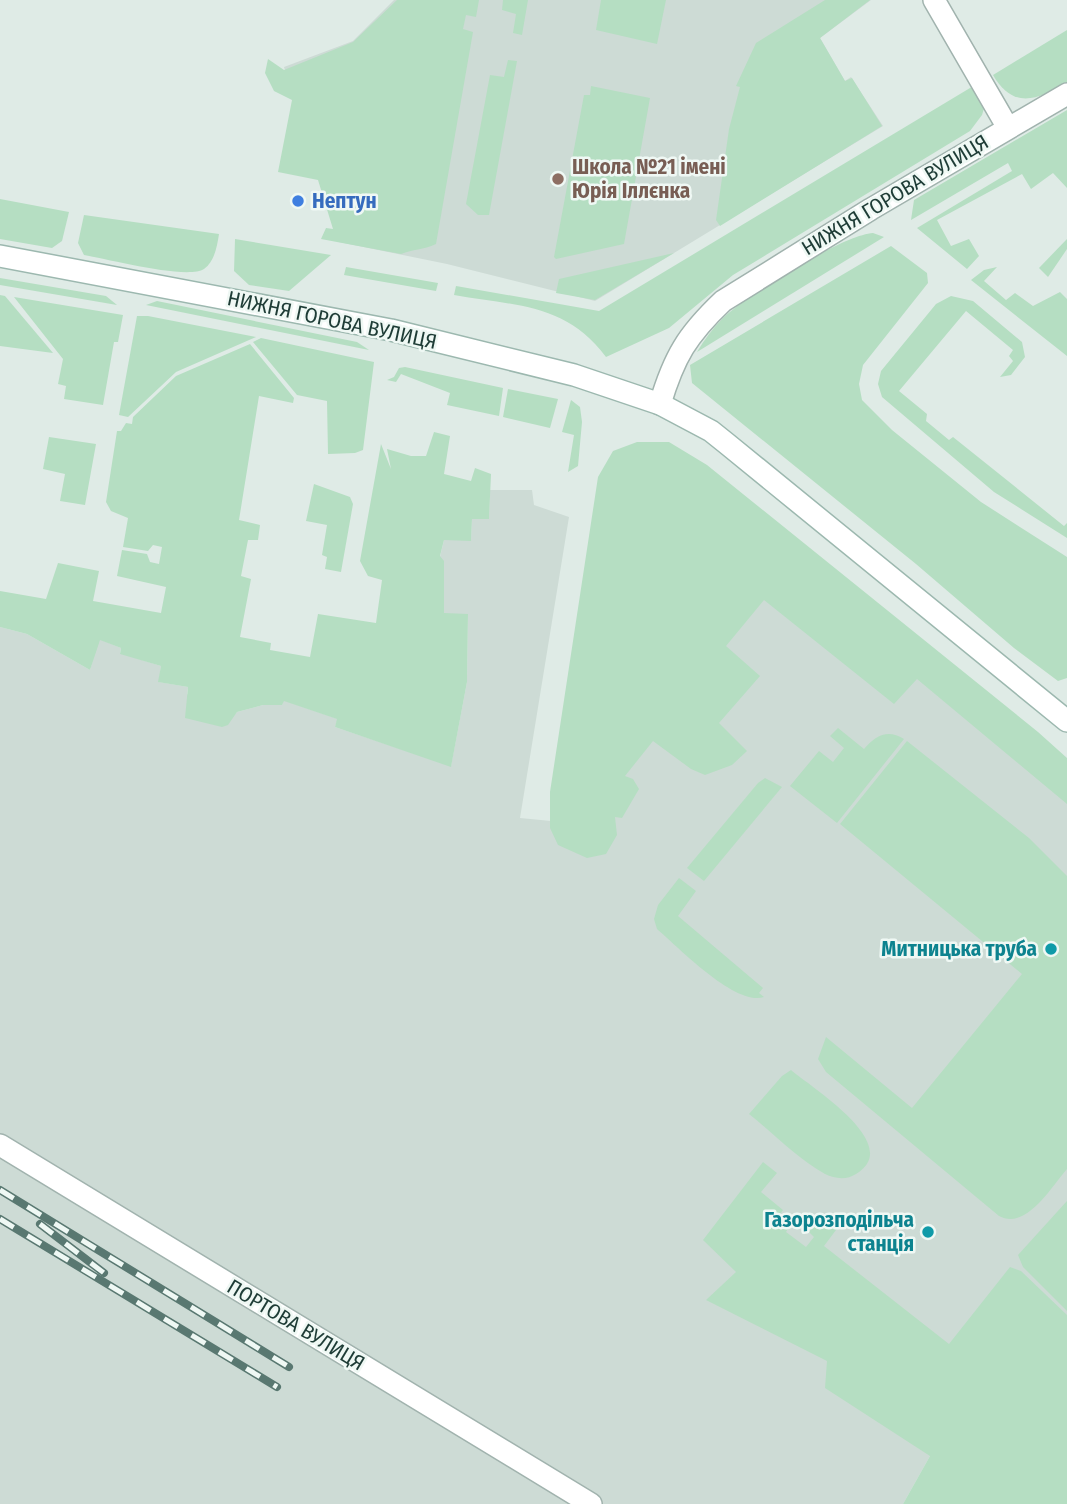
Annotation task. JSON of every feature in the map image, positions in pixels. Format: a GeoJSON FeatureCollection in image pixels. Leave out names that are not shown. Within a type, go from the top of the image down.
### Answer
{"type":"FeatureCollection","features":[{"type":"Feature","properties":{"kind":"street"},"geometry":{"type":"LineString","coordinates":[[934,0],[1008,128]]}},
{"type":"Feature","properties":{"kind":"street","name":"НИЖНЯ ГОРОВА ВУЛИЦЯ"},"geometry":{"type":"LineString","coordinates":[[660,404],[670,370],[682,347],[723,301],[775,267],[1067,94]]}},
{"type":"Feature","properties":{"kind":"street","name":"НИЖНЯ ГОРОВА ВУЛИЦЯ"},"geometry":{"type":"LineString","coordinates":[[0,256],[391,330],[574,375],[660,404],[711,431],[1067,721]]}},
{"type":"Feature","properties":{"kind":"street","name":"ПОРТОВА ВУЛИЦЯ"},"geometry":{"type":"LineString","coordinates":[[0,1146],[591,1504]]}},
{"type":"Feature","properties":{"kind":"shaded area","name":"Школа №21 імені Юрія Іллєнка"},"geometry":{"type":"Polygon","coordinates":[[[394,0],[871,0],[820,38],[845,81],[851,77],[883,126],[595,301],[447,264],[339,242],[284,67],[353,41],[394,0]]]}},
{"type":"Feature","properties":{"kind":"shaded area"},"geometry":{"type":"Polygon","coordinates":[[[700,480],[1067,773],[1067,1352],[930,1456],[903,1504],[0,1504],[0,627],[27,634],[90,670],[99,639],[121,648],[120,653],[161,666],[159,682],[188,687],[187,694],[230,719],[237,712],[263,705],[282,705],[283,700],[338,719],[335,727],[451,766],[467,682],[468,614],[443,614],[440,557],[444,540],[471,540],[472,519],[489,519],[490,490],[532,490],[534,505],[569,517],[520,818],[551,821],[700,480]]]}},
{"type":"Feature","properties":{"kind":"green space"},"geometry":{"type":"Polygon","coordinates":[[[397,0],[479,0],[476,17],[466,15],[463,29],[473,32],[436,244],[401,254],[321,239],[326,228],[333,229],[318,180],[278,172],[292,100],[274,91],[265,73],[268,59],[284,70],[353,42],[397,0]]]}},
{"type":"Feature","properties":{"kind":"green space"},"geometry":{"type":"Polygon","coordinates":[[[503,0],[528,0],[522,35],[513,33],[516,14],[502,10],[503,0]]]}},
{"type":"Feature","properties":{"kind":"green space"},"geometry":{"type":"Polygon","coordinates":[[[601,0],[666,0],[657,44],[596,30],[601,0]]]}},
{"type":"Feature","properties":{"kind":"green space"},"geometry":{"type":"Polygon","coordinates":[[[825,0],[870,0],[820,38],[845,81],[852,78],[882,126],[720,226],[716,220],[729,129],[740,87],[736,86],[756,43],[825,0]]]}},
{"type":"Feature","properties":{"kind":"green space"},"geometry":{"type":"Polygon","coordinates":[[[1067,30],[1067,82],[1036,97],[1027,98],[1009,93],[993,75],[1067,30]]]}},
{"type":"Feature","properties":{"kind":"green space"},"geometry":{"type":"Polygon","coordinates":[[[508,60],[517,61],[489,215],[478,215],[466,204],[490,75],[504,77],[508,60]]]}},
{"type":"Feature","properties":{"kind":"green space"},"geometry":{"type":"Polygon","coordinates":[[[975,85],[985,105],[982,115],[970,131],[733,275],[669,328],[606,357],[574,326],[556,317],[518,305],[454,295],[456,286],[599,311],[975,85]]]}},
{"type":"Feature","properties":{"kind":"green space"},"geometry":{"type":"Polygon","coordinates":[[[591,86],[650,98],[624,244],[556,259],[554,257],[584,95],[590,95],[591,86]]]}},
{"type":"Feature","properties":{"kind":"green space"},"geometry":{"type":"Polygon","coordinates":[[[1067,110],[1067,188],[1053,173],[1031,189],[1022,174],[937,220],[951,246],[969,239],[979,256],[967,269],[917,228],[1012,171],[1008,163],[911,220],[914,200],[1067,110]]]}},
{"type":"Feature","properties":{"kind":"green space"},"geometry":{"type":"Polygon","coordinates":[[[0,199],[69,212],[62,241],[52,248],[0,239],[0,199]]]}},
{"type":"Feature","properties":{"kind":"green space"},"geometry":{"type":"Polygon","coordinates":[[[84,215],[219,234],[213,258],[204,269],[195,272],[165,270],[84,255],[78,243],[84,215]]]}},
{"type":"Feature","properties":{"kind":"green space"},"geometry":{"type":"Polygon","coordinates":[[[873,233],[884,237],[697,352],[723,318],[752,295],[818,255],[859,236],[873,233]]]}},
{"type":"Feature","properties":{"kind":"green space"},"geometry":{"type":"Polygon","coordinates":[[[235,239],[331,255],[289,291],[249,285],[234,271],[235,239]]]}},
{"type":"Feature","properties":{"kind":"green space"},"geometry":{"type":"Polygon","coordinates":[[[1067,239],[1067,249],[1048,277],[1039,268],[1067,239]]]}},
{"type":"Feature","properties":{"kind":"green space"},"geometry":{"type":"Polygon","coordinates":[[[891,246],[927,273],[928,283],[863,365],[859,384],[862,400],[892,430],[981,502],[1067,557],[1067,678],[1058,681],[1014,648],[916,564],[692,383],[690,365],[891,246]]]}},
{"type":"Feature","properties":{"kind":"green space"},"geometry":{"type":"Polygon","coordinates":[[[674,253],[595,300],[556,293],[559,279],[674,253]]]}},
{"type":"Feature","properties":{"kind":"green space"},"geometry":{"type":"Polygon","coordinates":[[[346,267],[438,283],[436,291],[344,275],[346,267]]]}},
{"type":"Feature","properties":{"kind":"green space"},"geometry":{"type":"Polygon","coordinates":[[[997,267],[984,281],[1006,300],[1015,293],[1033,306],[1060,292],[1067,299],[1067,356],[971,280],[984,270],[997,267]]]}},
{"type":"Feature","properties":{"kind":"green space"},"geometry":{"type":"Polygon","coordinates":[[[0,278],[106,296],[117,305],[0,285],[0,278]]]}},
{"type":"Feature","properties":{"kind":"green space"},"geometry":{"type":"Polygon","coordinates":[[[0,295],[5,296],[53,353],[0,346],[0,295]]]}},
{"type":"Feature","properties":{"kind":"green space"},"geometry":{"type":"Polygon","coordinates":[[[951,296],[973,301],[1022,342],[1025,357],[1011,375],[1000,377],[1013,361],[1009,356],[1013,350],[966,311],[899,391],[927,414],[926,421],[949,440],[953,437],[1064,526],[1067,523],[1067,538],[994,492],[882,397],[878,384],[881,371],[936,304],[951,296]]]}},
{"type":"Feature","properties":{"kind":"green space"},"geometry":{"type":"Polygon","coordinates":[[[14,297],[123,315],[118,342],[114,342],[103,405],[64,399],[66,386],[58,384],[63,359],[14,297]]]}},
{"type":"Feature","properties":{"kind":"green space"},"geometry":{"type":"Polygon","coordinates":[[[157,301],[357,342],[369,350],[146,305],[157,301]]]}},
{"type":"Feature","properties":{"kind":"green space"},"geometry":{"type":"Polygon","coordinates":[[[137,316],[256,337],[176,372],[128,417],[119,415],[137,316]]]}},
{"type":"Feature","properties":{"kind":"green space"},"geometry":{"type":"Polygon","coordinates":[[[261,338],[374,362],[363,450],[328,454],[327,401],[297,395],[253,342],[261,338]]]}},
{"type":"Feature","properties":{"kind":"green space"},"geometry":{"type":"Polygon","coordinates":[[[250,344],[294,398],[293,403],[259,396],[239,520],[260,525],[258,540],[248,540],[241,576],[251,579],[240,637],[271,643],[270,650],[310,657],[318,614],[376,623],[382,580],[368,576],[360,561],[381,444],[391,469],[387,449],[411,456],[426,456],[434,432],[450,436],[444,474],[471,481],[475,468],[491,474],[489,519],[472,519],[471,541],[444,540],[440,556],[444,561],[444,613],[468,614],[467,682],[451,767],[335,727],[337,719],[284,701],[282,705],[263,705],[237,712],[228,725],[222,727],[185,718],[188,687],[158,682],[161,666],[120,654],[121,648],[100,640],[90,670],[27,634],[0,627],[0,591],[46,599],[58,563],[99,571],[93,601],[161,613],[166,587],[117,576],[122,550],[147,554],[150,562],[159,564],[162,547],[153,545],[148,551],[123,547],[128,518],[111,511],[106,502],[117,431],[121,431],[126,423],[132,424],[133,417],[176,376],[250,344]]]}},
{"type":"Feature","properties":{"kind":"green space"},"geometry":{"type":"Polygon","coordinates":[[[405,367],[503,388],[499,416],[447,405],[450,393],[401,374],[396,382],[387,380],[394,377],[399,368],[405,367]]]}},
{"type":"Feature","properties":{"kind":"green space"},"geometry":{"type":"Polygon","coordinates":[[[508,389],[558,399],[550,428],[503,417],[508,389]]]}},
{"type":"Feature","properties":{"kind":"green space"},"geometry":{"type":"Polygon","coordinates":[[[571,400],[580,407],[582,422],[578,466],[568,472],[574,435],[562,432],[571,400]]]}},
{"type":"Feature","properties":{"kind":"green space"},"geometry":{"type":"Polygon","coordinates":[[[49,437],[96,444],[85,505],[60,501],[65,474],[43,469],[49,437]]]}},
{"type":"Feature","properties":{"kind":"green space"},"geometry":{"type":"Polygon","coordinates":[[[637,442],[669,442],[707,465],[1038,732],[1067,758],[1067,804],[917,679],[894,704],[764,600],[726,646],[760,676],[719,723],[747,751],[732,765],[705,775],[691,769],[653,741],[625,776],[633,779],[639,789],[622,818],[615,817],[617,835],[606,854],[587,858],[558,845],[550,828],[550,792],[598,477],[613,451],[637,442]]]}},
{"type":"Feature","properties":{"kind":"green space"},"geometry":{"type":"Polygon","coordinates":[[[314,484],[350,497],[353,504],[341,572],[325,569],[327,557],[322,555],[327,525],[306,521],[314,484]]]}},
{"type":"Feature","properties":{"kind":"green space"},"geometry":{"type":"Polygon","coordinates":[[[838,728],[864,749],[882,735],[893,734],[904,739],[837,823],[790,786],[819,751],[833,762],[844,748],[830,736],[838,728]]]}},
{"type":"Feature","properties":{"kind":"green space"},"geometry":{"type":"Polygon","coordinates":[[[907,741],[1029,838],[1067,876],[1067,1169],[1038,1204],[1019,1217],[1009,1219],[999,1216],[826,1072],[818,1059],[826,1037],[912,1108],[1022,974],[840,824],[907,741]]]}},
{"type":"Feature","properties":{"kind":"green space"},"geometry":{"type":"Polygon","coordinates":[[[765,778],[782,787],[704,881],[687,868],[765,778]]]}},
{"type":"Feature","properties":{"kind":"green space"},"geometry":{"type":"Polygon","coordinates":[[[679,878],[696,891],[678,916],[763,988],[759,993],[764,997],[752,998],[723,985],[657,929],[654,919],[658,905],[679,878]]]}},
{"type":"Feature","properties":{"kind":"green space"},"geometry":{"type":"Polygon","coordinates":[[[791,1070],[834,1103],[863,1133],[869,1148],[868,1162],[856,1174],[841,1178],[825,1174],[795,1153],[749,1114],[782,1076],[791,1070]]]}},
{"type":"Feature","properties":{"kind":"green space"},"geometry":{"type":"Polygon","coordinates":[[[763,1162],[777,1173],[761,1192],[783,1210],[778,1217],[789,1227],[786,1232],[806,1247],[814,1237],[809,1232],[823,1214],[839,1226],[824,1246],[949,1344],[1010,1267],[1021,1271],[1067,1315],[1067,1504],[903,1504],[930,1456],[825,1388],[827,1361],[706,1300],[736,1272],[703,1240],[763,1162]]]}},
{"type":"Feature","properties":{"kind":"green space"},"geometry":{"type":"Polygon","coordinates":[[[1067,1201],[1067,1311],[1023,1267],[1018,1255],[1067,1201]]]}},
{"type":"Feature","properties":{"kind":"railway"},"geometry":{"type":"LineString","coordinates":[[0,1190],[289,1367]]}},
{"type":"Feature","properties":{"kind":"railway"},"geometry":{"type":"LineString","coordinates":[[0,1219],[277,1387]]}},
{"type":"Feature","properties":{"kind":"railway"},"geometry":{"type":"LineString","coordinates":[[40,1224],[104,1273]]}},
{"type":"Feature","properties":{"kind":"place","name":"Школа №21 імені Юрія Іллєнка"},"geometry":{"type":"Point","coordinates":[558,179]}},
{"type":"Feature","properties":{"kind":"place","name":"Нептун"},"geometry":{"type":"Point","coordinates":[298,201]}},
{"type":"Feature","properties":{"kind":"place","name":"Митницька труба"},"geometry":{"type":"Point","coordinates":[1051,949]}},
{"type":"Feature","properties":{"kind":"place","name":"Газорозподільча станція"},"geometry":{"type":"Point","coordinates":[928,1232]}}]}
